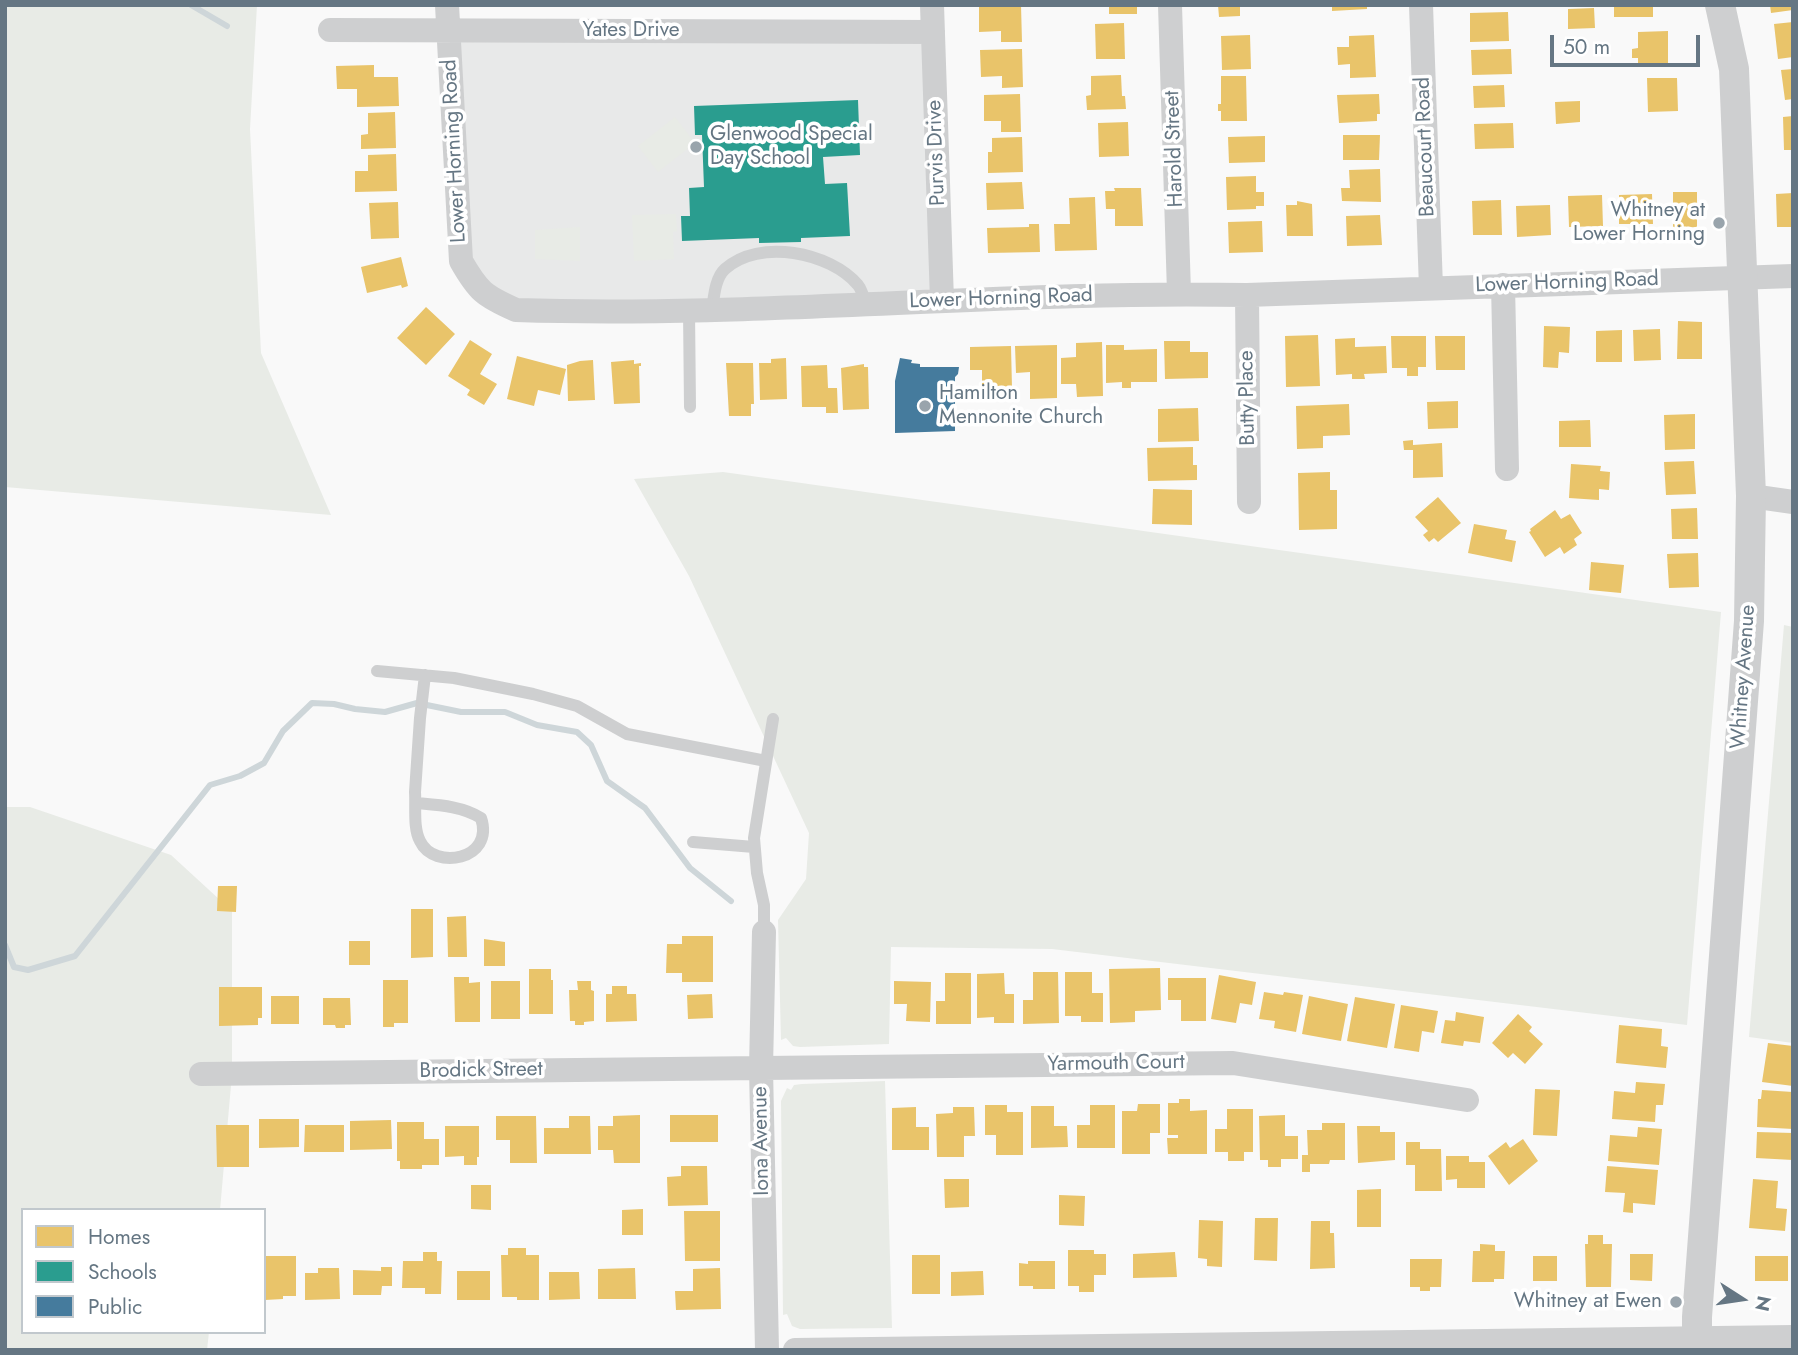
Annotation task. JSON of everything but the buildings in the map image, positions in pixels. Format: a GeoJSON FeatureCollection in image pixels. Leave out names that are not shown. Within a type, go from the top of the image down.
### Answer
{"type":"FeatureCollection","features":[{"type":"Feature","properties":{"kind":"street","name":"Lower Horning Road"},"geometry":{"type":"LineString","coordinates":[[447,5],[461,261],[475,285],[491,299],[516,310],[700,310],[1793,276]]}},
{"type":"Feature","properties":{"kind":"street","name":"Purvis Drive"},"geometry":{"type":"LineString","coordinates":[[932,5],[942,301]]}},
{"type":"Feature","properties":{"kind":"street","name":"Harold Street"},"geometry":{"type":"LineString","coordinates":[[1170,5],[1179,293]]}},
{"type":"Feature","properties":{"kind":"street","name":"Beaucourt Road"},"geometry":{"type":"LineString","coordinates":[[1421,5],[1431,288]]}},
{"type":"Feature","properties":{"kind":"street","name":"Whitney Avenue"},"geometry":{"type":"LineString","coordinates":[[1697,1344],[1749,621],[1751,496],[1734,69],[1720,5]]}},
{"type":"Feature","properties":{"kind":"street","name":"Yates Drive"},"geometry":{"type":"LineString","coordinates":[[330,30],[933,32]]}},
{"type":"Feature","properties":{"kind":"street"},"geometry":{"type":"LineString","coordinates":[[1503,285],[1507,469]]}},
{"type":"Feature","properties":{"kind":"street","name":"Butty Place"},"geometry":{"type":"LineString","coordinates":[[1247,295],[1249,502]]}},
{"type":"Feature","properties":{"kind":"street"},"geometry":{"type":"LineString","coordinates":[[1751,496],[1793,502]]}},
{"type":"Feature","properties":{"kind":"street","name":"Iona Avenue"},"geometry":{"type":"LineString","coordinates":[[764,932],[761,1068],[766,1350]]}},
{"type":"Feature","properties":{"kind":"street","name":"Yarmouth Court"},"geometry":{"type":"LineString","coordinates":[[761,1068],[1233,1063],[1467,1100]]}},
{"type":"Feature","properties":{"kind":"street","name":"Brodick Street"},"geometry":{"type":"LineString","coordinates":[[201,1074],[761,1068]]}},
{"type":"Feature","properties":{"kind":"street"},"geometry":{"type":"LineString","coordinates":[[795,1350],[1697,1344],[1793,1337]]}},
{"type":"Feature","properties":{"kind":"lane"},"geometry":{"type":"LineString","coordinates":[[690,407],[700,310],[723,271],[738,260],[763,253],[813,256],[839,268],[859,286],[866,305]]}},
{"type":"Feature","properties":{"kind":"lane"},"geometry":{"type":"LineString","coordinates":[[377,671],[477,682],[577,706],[626,734],[766,761]]}},
{"type":"Feature","properties":{"kind":"lane"},"geometry":{"type":"LineString","coordinates":[[416,803],[446,806],[481,818],[485,828],[482,841],[474,852],[464,857],[433,853],[420,842],[416,803],[425,675]]}},
{"type":"Feature","properties":{"kind":"lane"},"geometry":{"type":"LineString","coordinates":[[764,932],[764,905],[757,873],[754,838],[774,719]]}},
{"type":"Feature","properties":{"kind":"lane"},"geometry":{"type":"LineString","coordinates":[[693,842],[754,848]]}},
{"type":"Feature","properties":{"kind":"shaded area"},"geometry":{"type":"Polygon","coordinates":[[[5,5],[257,5],[250,129],[261,353],[331,515],[5,487],[5,5]]]}},
{"type":"Feature","properties":{"kind":"shaded area","name":"Glenwood Special Day School"},"geometry":{"type":"Polygon","coordinates":[[[449,32],[931,34],[940,299],[516,308],[463,260],[449,32]]]}},
{"type":"Feature","properties":{"kind":"shaded area"},"geometry":{"type":"Polygon","coordinates":[[[675,117],[695,143],[658,172],[638,146],[675,117]]]}},
{"type":"Feature","properties":{"kind":"shaded area"},"geometry":{"type":"Polygon","coordinates":[[[676,214],[677,231],[673,232],[674,259],[634,261],[632,215],[676,214]]]}},
{"type":"Feature","properties":{"kind":"shaded area"},"geometry":{"type":"Polygon","coordinates":[[[580,227],[580,261],[535,259],[535,230],[580,227]]]}},
{"type":"Feature","properties":{"kind":"shaded area"},"geometry":{"type":"Polygon","coordinates":[[[723,472],[1721,612],[1687,1025],[1052,949],[891,947],[889,1044],[800,1047],[793,1046],[786,1038],[781,1040],[778,920],[806,879],[809,833],[689,576],[634,479],[723,472]]]}},
{"type":"Feature","properties":{"kind":"shaded area"},"geometry":{"type":"Polygon","coordinates":[[[1784,625],[1793,627],[1793,1043],[1749,1037],[1784,625]]]}},
{"type":"Feature","properties":{"kind":"shaded area"},"geometry":{"type":"Polygon","coordinates":[[[5,807],[30,807],[171,855],[232,911],[232,1074],[220,1208],[21,1208],[21,1334],[209,1334],[207,1350],[5,1350],[5,807]]]}},
{"type":"Feature","properties":{"kind":"shaded area"},"geometry":{"type":"Polygon","coordinates":[[[885,1081],[892,1328],[800,1329],[792,1326],[787,1314],[783,1315],[781,1101],[787,1088],[791,1090],[794,1085],[885,1081]]]}},
{"type":"Feature","properties":{"kind":"waterway"},"geometry":{"type":"LineString","coordinates":[[191,5],[227,26]]}},
{"type":"Feature","properties":{"kind":"waterway"},"geometry":{"type":"LineString","coordinates":[[5,945],[14,967],[28,970],[75,956],[210,785],[240,776],[264,763],[283,731],[312,703],[385,712],[417,703],[461,712],[505,712],[537,725],[577,732],[591,745],[607,781],[645,808],[690,868],[731,901]]}},
{"type":"Feature","properties":{"kind":"place","name":"Glenwood Special Day School"},"geometry":{"type":"Point","coordinates":[696,147]}},
{"type":"Feature","properties":{"kind":"place","name":"Whitney at Lower Horning"},"geometry":{"type":"Point","coordinates":[1719,223]}},
{"type":"Feature","properties":{"kind":"place","name":"Hamilton Mennonite Church"},"geometry":{"type":"Point","coordinates":[925,406]}},
{"type":"Feature","properties":{"kind":"place","name":"Whitney at Ewen"},"geometry":{"type":"Point","coordinates":[1676,1302]}}]}
